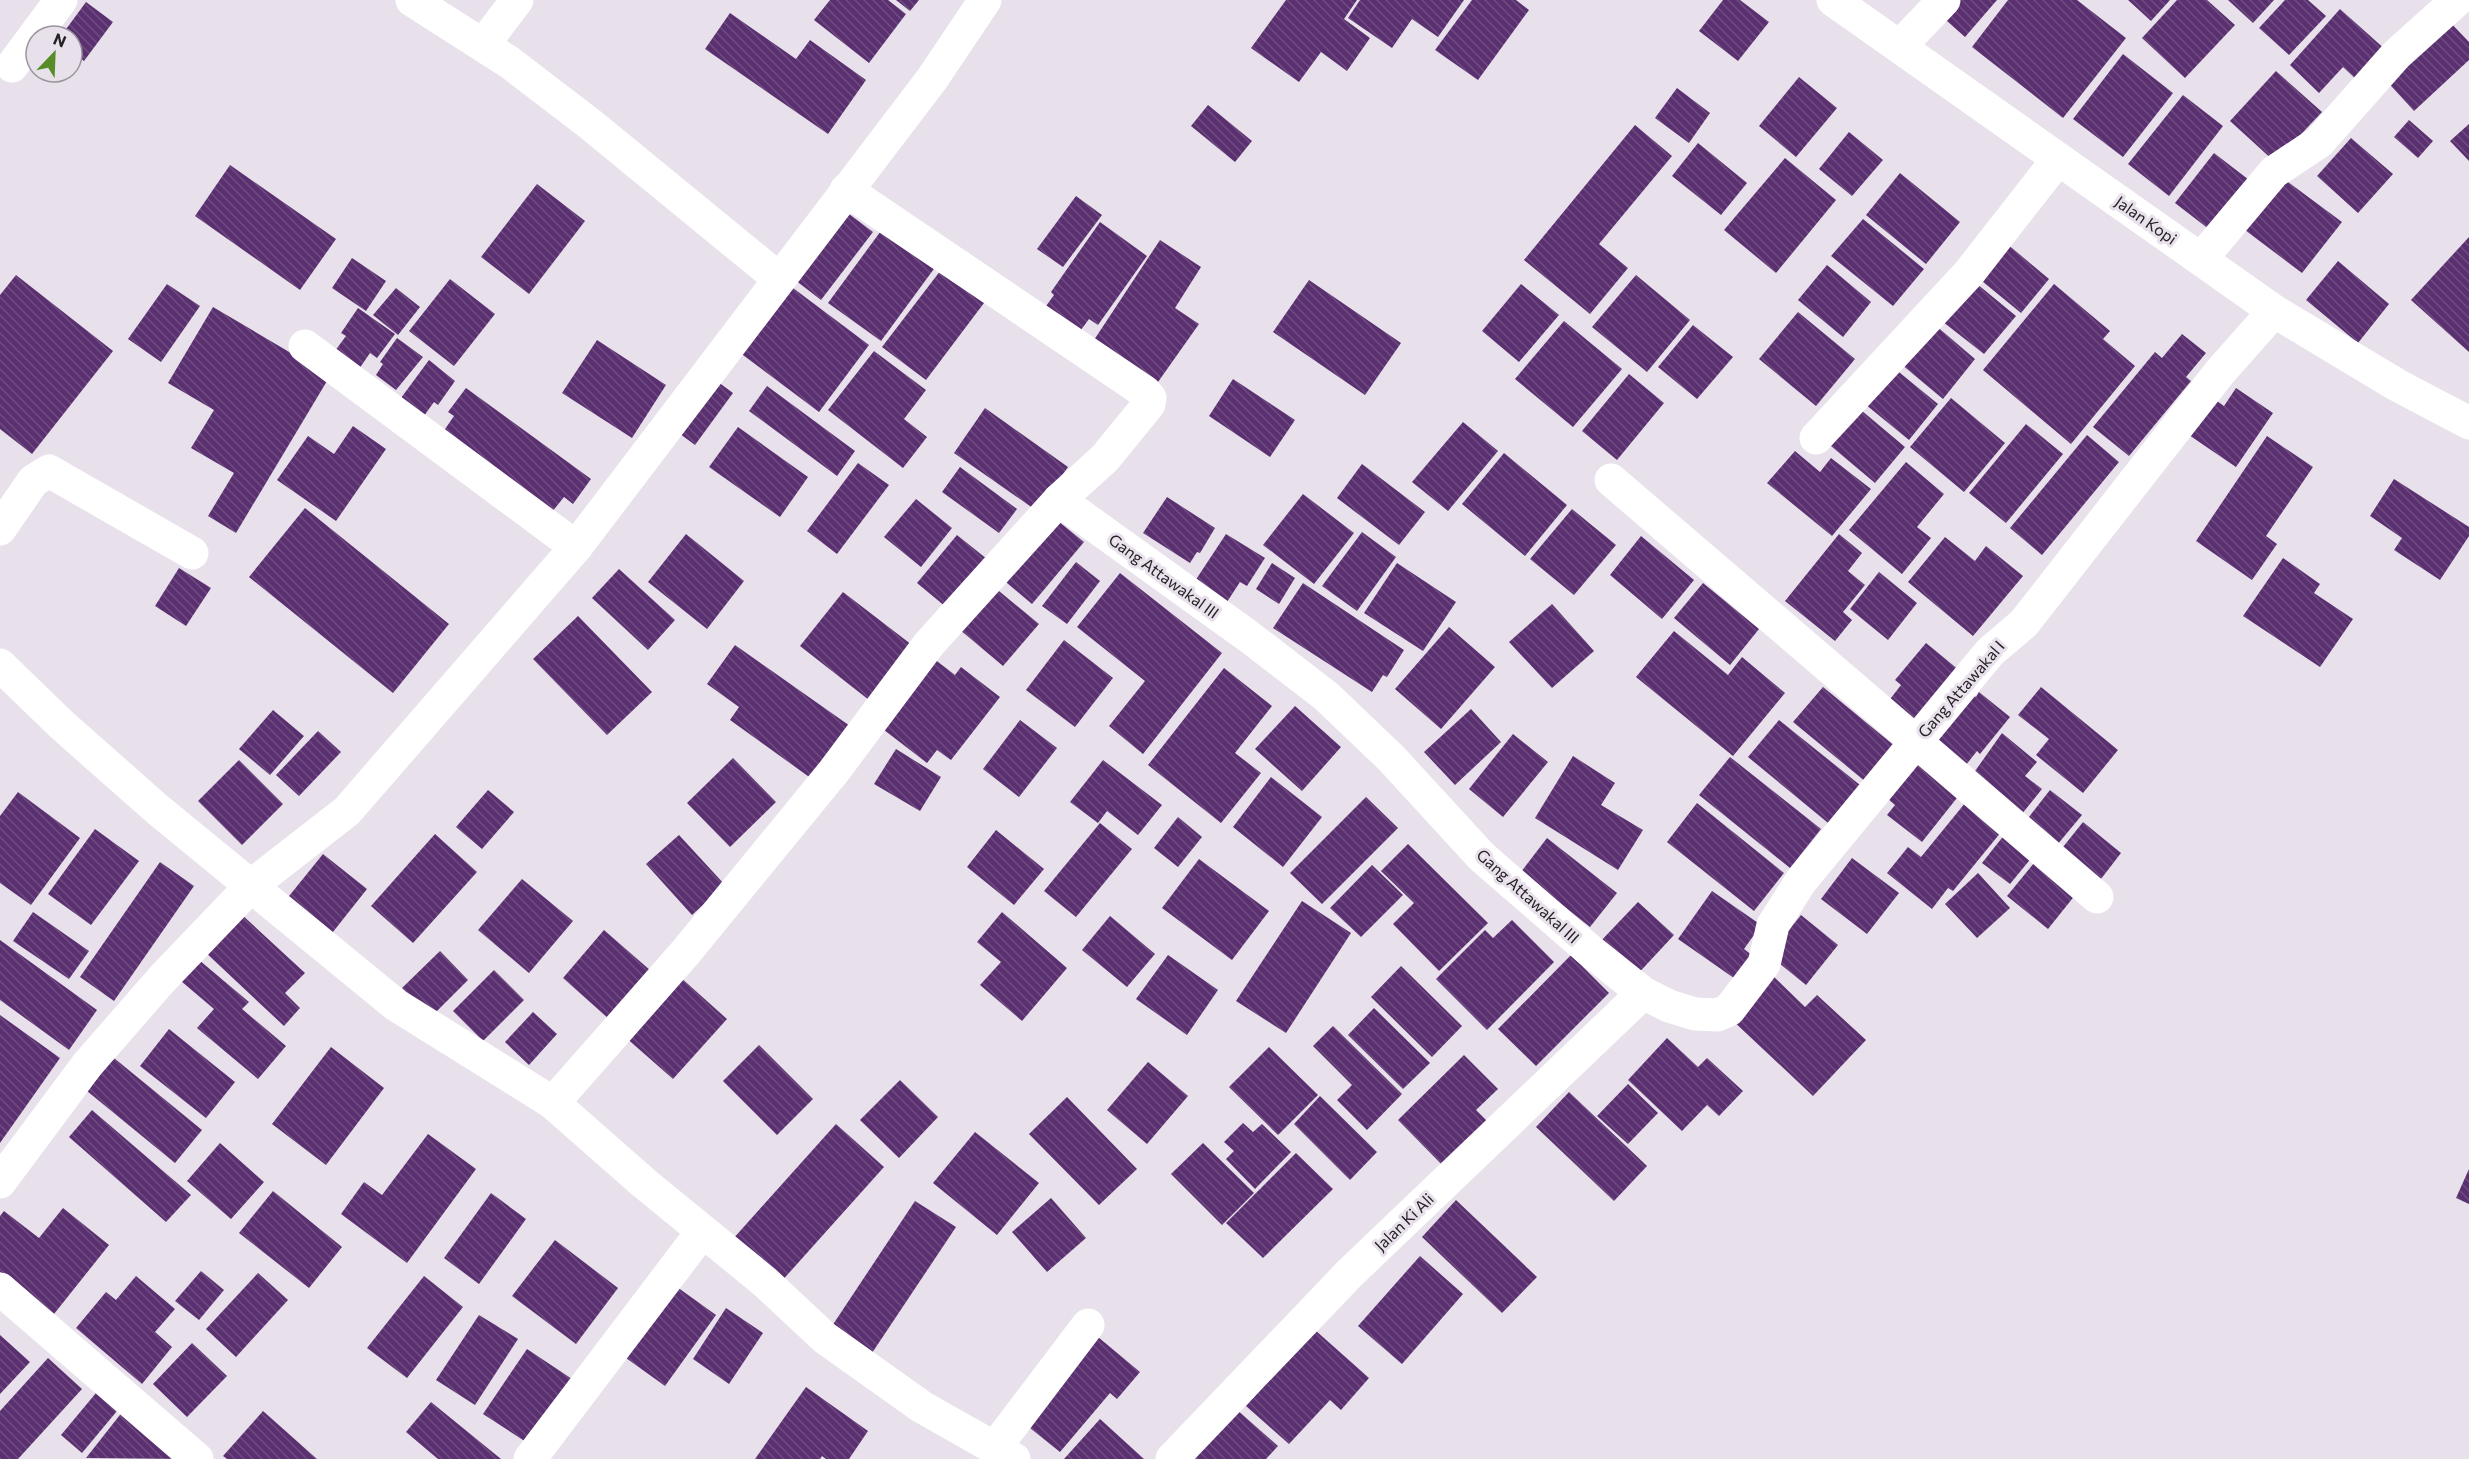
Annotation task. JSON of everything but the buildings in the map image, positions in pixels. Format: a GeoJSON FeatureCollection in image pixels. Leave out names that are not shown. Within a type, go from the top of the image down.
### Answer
{"type":"FeatureCollection","features":[{"type":"Feature","properties":{"kind":"street"},"geometry":{"type":"LineString","coordinates":[[12,66],[61,0]]}},
{"type":"Feature","properties":{"kind":"street"},"geometry":{"type":"LineString","coordinates":[[412,0],[509,62],[590,124],[778,278]]}},
{"type":"Feature","properties":{"kind":"street"},"geometry":{"type":"LineString","coordinates":[[483,45],[517,0]]}},
{"type":"Feature","properties":{"kind":"street"},"geometry":{"type":"LineString","coordinates":[[0,1182],[87,1065],[162,979],[252,885],[347,811],[576,547],[778,278],[932,79],[985,0]]}},
{"type":"Feature","properties":{"kind":"street","name":"Jalan Kopi"},"geometry":{"type":"LineString","coordinates":[[1833,0],[2274,311],[2397,385],[2469,423]]}},
{"type":"Feature","properties":{"kind":"street"},"geometry":{"type":"LineString","coordinates":[[1900,46],[1944,0]]}},
{"type":"Feature","properties":{"kind":"street"},"geometry":{"type":"LineString","coordinates":[[2201,259],[2274,172],[2319,142],[2396,55],[2457,0]]}},
{"type":"Feature","properties":{"kind":"street"},"geometry":{"type":"LineString","coordinates":[[1815,438],[1970,273],[2058,159]]}},
{"type":"Feature","properties":{"kind":"street"},"geometry":{"type":"LineString","coordinates":[[553,1103],[685,953],[804,807],[929,644],[1059,500],[1105,458],[1149,404],[1150,398],[1146,392],[846,190]]}},
{"type":"Feature","properties":{"kind":"street","name":"Gang Attawakal I"},"geometry":{"type":"LineString","coordinates":[[1643,993],[1669,1006],[1695,1014],[1717,1015],[1729,1010],[1764,964],[1773,925],[1801,881],[1990,652],[2024,622],[2220,372],[2274,311]]}},
{"type":"Feature","properties":{"kind":"street"},"geometry":{"type":"LineString","coordinates":[[305,346],[576,547]]}},
{"type":"Feature","properties":{"kind":"street"},"geometry":{"type":"LineString","coordinates":[[0,529],[33,481],[49,471],[192,553]]}},
{"type":"Feature","properties":{"kind":"street"},"geometry":{"type":"LineString","coordinates":[[1611,480],[2097,897]]}},
{"type":"Feature","properties":{"kind":"street","name":"Gang Attawakal III"},"geometry":{"type":"LineString","coordinates":[[1059,500],[1248,636],[1326,696],[1392,759],[1489,864],[1643,993]]}},
{"type":"Feature","properties":{"kind":"street"},"geometry":{"type":"LineString","coordinates":[[0,665],[62,725],[157,809],[396,1005],[553,1103],[702,1232],[765,1281],[825,1338],[922,1407],[1004,1454],[1089,1325]]}},
{"type":"Feature","properties":{"kind":"street","name":"Jalan Ki Ali"},"geometry":{"type":"LineString","coordinates":[[1172,1459],[1349,1274],[1643,993]]}},
{"type":"Feature","properties":{"kind":"street"},"geometry":{"type":"LineString","coordinates":[[530,1459],[702,1232]]}},
{"type":"Feature","properties":{"kind":"street"},"geometry":{"type":"LineString","coordinates":[[0,1289],[197,1459]]}}]}
